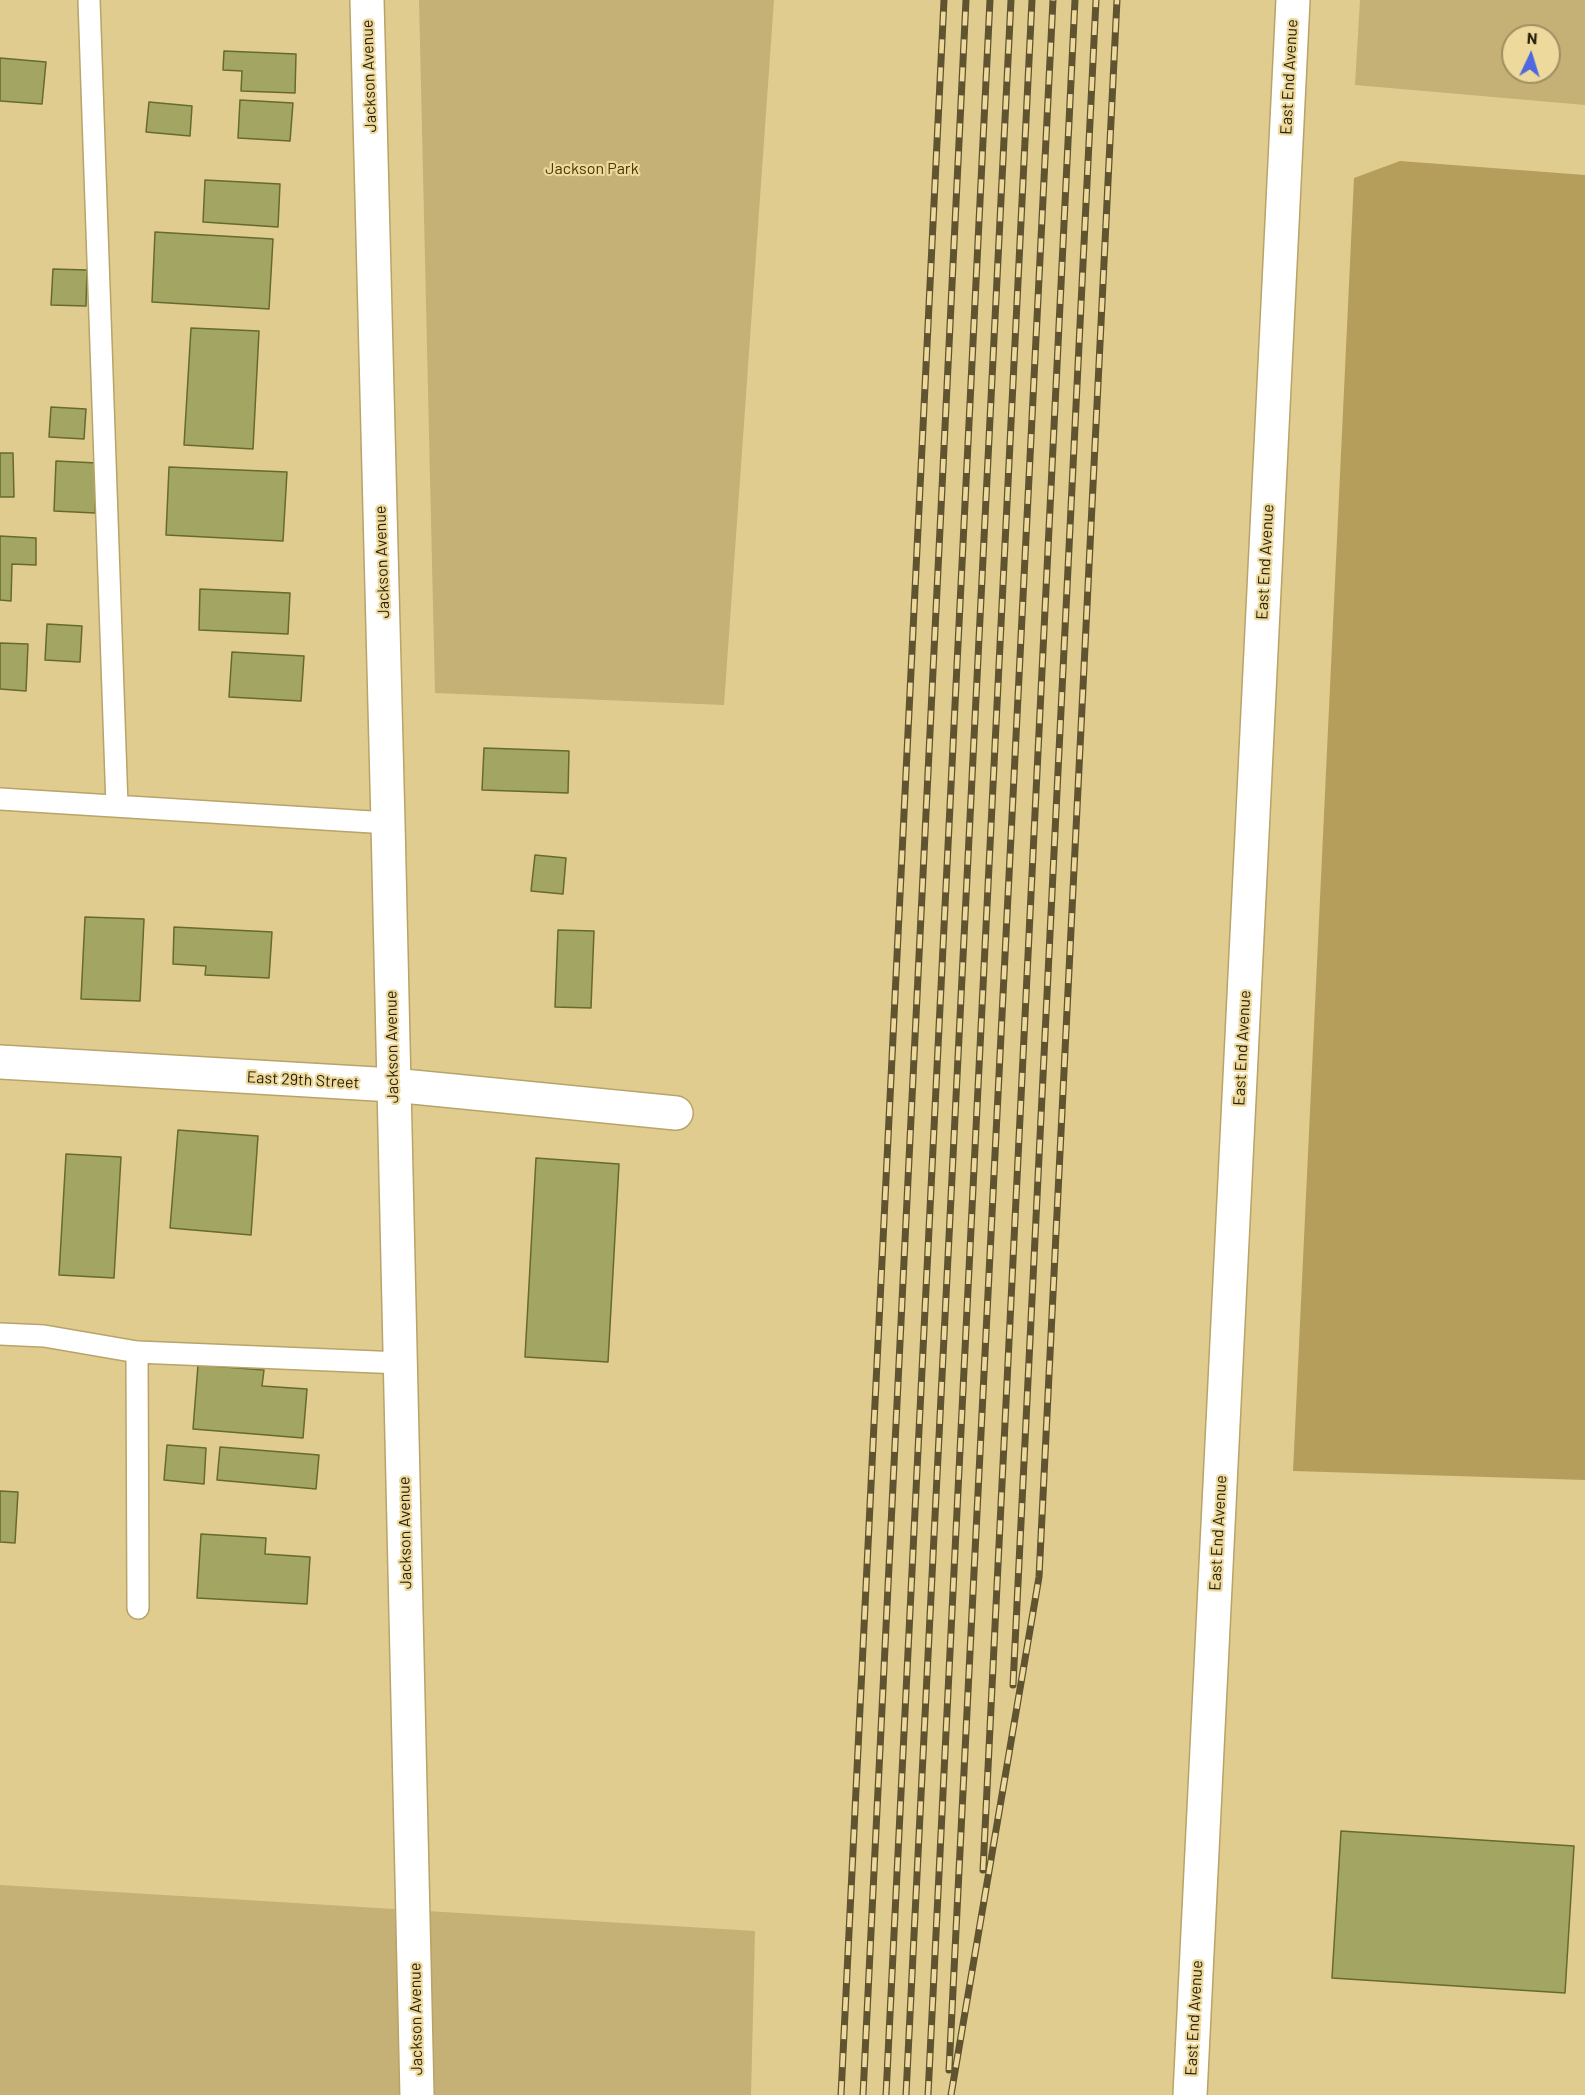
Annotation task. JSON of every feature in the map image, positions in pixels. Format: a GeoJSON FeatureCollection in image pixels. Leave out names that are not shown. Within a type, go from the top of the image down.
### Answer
{"type":"FeatureCollection","features":[{"type":"Feature","properties":{"kind":"street","name":"Jackson Avenue"},"geometry":{"type":"LineString","coordinates":[[367,0],[417,2095]]}},
{"type":"Feature","properties":{"kind":"street","name":"East End Avenue"},"geometry":{"type":"LineString","coordinates":[[1190,2095],[1293,0]]}},
{"type":"Feature","properties":{"kind":"street","name":"East 29th Street"},"geometry":{"type":"LineString","coordinates":[[0,1062],[393,1085],[676,1113]]}},
{"type":"Feature","properties":{"kind":"lane"},"geometry":{"type":"LineString","coordinates":[[89,0],[117,806]]}},
{"type":"Feature","properties":{"kind":"lane"},"geometry":{"type":"LineString","coordinates":[[0,799],[388,823]]}},
{"type":"Feature","properties":{"kind":"lane"},"geometry":{"type":"LineString","coordinates":[[0,1334],[44,1336],[137,1352],[401,1363]]}},
{"type":"Feature","properties":{"kind":"lane"},"geometry":{"type":"LineString","coordinates":[[137,1352],[138,1608]]}},
{"type":"Feature","properties":{"kind":"green space","name":"Jackson Park"},"geometry":{"type":"Polygon","coordinates":[[[419,0],[774,0],[724,705],[435,693],[419,0]]]}},
{"type":"Feature","properties":{"kind":"green space"},"geometry":{"type":"Polygon","coordinates":[[[1360,0],[1585,0],[1585,105],[1355,85],[1360,0]]]}},
{"type":"Feature","properties":{"kind":"green space"},"geometry":{"type":"Polygon","coordinates":[[[0,1885],[755,1931],[751,2095],[0,2095],[0,1885]]]}},
{"type":"Feature","properties":{"kind":"shaded area"},"geometry":{"type":"Polygon","coordinates":[[[1400,161],[1585,175],[1585,1480],[1293,1471],[1354,178],[1400,161]]]}},
{"type":"Feature","properties":{"kind":"building"},"geometry":{"type":"Polygon","coordinates":[[[224,51],[296,54],[295,93],[241,91],[242,71],[223,70],[224,51]]]}},
{"type":"Feature","properties":{"kind":"building"},"geometry":{"type":"Polygon","coordinates":[[[0,58],[46,62],[42,104],[0,101],[0,58]]]}},
{"type":"Feature","properties":{"kind":"building"},"geometry":{"type":"Polygon","coordinates":[[[240,100],[293,103],[290,141],[238,138],[240,100]]]}},
{"type":"Feature","properties":{"kind":"building"},"geometry":{"type":"Polygon","coordinates":[[[149,102],[192,106],[190,136],[146,132],[149,102]]]}},
{"type":"Feature","properties":{"kind":"building"},"geometry":{"type":"Polygon","coordinates":[[[205,180],[280,184],[278,227],[203,222],[205,180]]]}},
{"type":"Feature","properties":{"kind":"building"},"geometry":{"type":"Polygon","coordinates":[[[155,232],[273,239],[269,309],[152,302],[155,232]]]}},
{"type":"Feature","properties":{"kind":"building"},"geometry":{"type":"Polygon","coordinates":[[[53,269],[87,270],[86,306],[51,305],[53,269]]]}},
{"type":"Feature","properties":{"kind":"building"},"geometry":{"type":"Polygon","coordinates":[[[191,328],[259,331],[253,449],[184,445],[191,328]]]}},
{"type":"Feature","properties":{"kind":"building"},"geometry":{"type":"Polygon","coordinates":[[[51,407],[86,409],[84,439],[49,437],[51,407]]]}},
{"type":"Feature","properties":{"kind":"building"},"geometry":{"type":"Polygon","coordinates":[[[0,453],[13,453],[14,497],[0,497],[0,453]]]}},
{"type":"Feature","properties":{"kind":"building"},"geometry":{"type":"Polygon","coordinates":[[[56,461],[97,463],[95,513],[54,511],[56,461]]]}},
{"type":"Feature","properties":{"kind":"building"},"geometry":{"type":"Polygon","coordinates":[[[169,467],[287,472],[283,541],[166,535],[169,467]]]}},
{"type":"Feature","properties":{"kind":"building"},"geometry":{"type":"Polygon","coordinates":[[[0,536],[36,538],[36,565],[12,564],[11,601],[0,600],[0,536]]]}},
{"type":"Feature","properties":{"kind":"building"},"geometry":{"type":"Polygon","coordinates":[[[200,589],[290,593],[288,634],[199,630],[200,589]]]}},
{"type":"Feature","properties":{"kind":"building"},"geometry":{"type":"Polygon","coordinates":[[[47,624],[82,626],[80,662],[45,660],[47,624]]]}},
{"type":"Feature","properties":{"kind":"building"},"geometry":{"type":"Polygon","coordinates":[[[0,643],[28,644],[26,691],[0,689],[0,643]]]}},
{"type":"Feature","properties":{"kind":"building"},"geometry":{"type":"Polygon","coordinates":[[[232,652],[304,656],[301,701],[229,697],[232,652]]]}},
{"type":"Feature","properties":{"kind":"building"},"geometry":{"type":"Polygon","coordinates":[[[484,748],[569,751],[568,793],[482,790],[484,748]]]}},
{"type":"Feature","properties":{"kind":"building"},"geometry":{"type":"Polygon","coordinates":[[[535,855],[566,858],[563,894],[531,891],[535,855]]]}},
{"type":"Feature","properties":{"kind":"building"},"geometry":{"type":"Polygon","coordinates":[[[85,917],[144,919],[140,1001],[81,999],[85,917]]]}},
{"type":"Feature","properties":{"kind":"building"},"geometry":{"type":"Polygon","coordinates":[[[174,927],[272,932],[269,978],[205,975],[206,966],[173,964],[174,927]]]}},
{"type":"Feature","properties":{"kind":"building"},"geometry":{"type":"Polygon","coordinates":[[[558,930],[594,931],[591,1008],[555,1007],[558,930]]]}},
{"type":"Feature","properties":{"kind":"building"},"geometry":{"type":"Polygon","coordinates":[[[178,1130],[258,1136],[251,1235],[170,1228],[178,1130]]]}},
{"type":"Feature","properties":{"kind":"building"},"geometry":{"type":"Polygon","coordinates":[[[66,1154],[121,1157],[114,1278],[59,1275],[66,1154]]]}},
{"type":"Feature","properties":{"kind":"building"},"geometry":{"type":"Polygon","coordinates":[[[536,1158],[619,1164],[608,1362],[525,1357],[536,1158]]]}},
{"type":"Feature","properties":{"kind":"building"},"geometry":{"type":"Polygon","coordinates":[[[198,1365],[264,1370],[262,1386],[307,1389],[303,1438],[193,1429],[198,1365]]]}},
{"type":"Feature","properties":{"kind":"building"},"geometry":{"type":"Polygon","coordinates":[[[167,1445],[206,1448],[204,1484],[164,1480],[167,1445]]]}},
{"type":"Feature","properties":{"kind":"building"},"geometry":{"type":"Polygon","coordinates":[[[220,1447],[319,1455],[316,1489],[217,1480],[220,1447]]]}},
{"type":"Feature","properties":{"kind":"building"},"geometry":{"type":"Polygon","coordinates":[[[0,1491],[18,1492],[15,1543],[0,1542],[0,1491]]]}},
{"type":"Feature","properties":{"kind":"building"},"geometry":{"type":"Polygon","coordinates":[[[201,1534],[266,1538],[265,1554],[310,1557],[307,1604],[197,1598],[201,1534]]]}},
{"type":"Feature","properties":{"kind":"building"},"geometry":{"type":"Polygon","coordinates":[[[1341,1831],[1574,1846],[1565,1993],[1332,1978],[1341,1831]]]}},
{"type":"Feature","properties":{"kind":"railway"},"geometry":{"type":"LineString","coordinates":[[841,2095],[944,0]]}},
{"type":"Feature","properties":{"kind":"railway"},"geometry":{"type":"LineString","coordinates":[[863,2095],[966,0]]}},
{"type":"Feature","properties":{"kind":"railway"},"geometry":{"type":"LineString","coordinates":[[886,2095],[990,0]]}},
{"type":"Feature","properties":{"kind":"railway"},"geometry":{"type":"LineString","coordinates":[[906,2095],[1011,0]]}},
{"type":"Feature","properties":{"kind":"railway"},"geometry":{"type":"LineString","coordinates":[[928,2095],[1032,0]]}},
{"type":"Feature","properties":{"kind":"railway"},"geometry":{"type":"LineString","coordinates":[[949,2070],[1053,0]]}},
{"type":"Feature","properties":{"kind":"railway"},"geometry":{"type":"LineString","coordinates":[[983,1870],[1075,0]]}},
{"type":"Feature","properties":{"kind":"railway"},"geometry":{"type":"LineString","coordinates":[[1013,1685],[1096,0]]}},
{"type":"Feature","properties":{"kind":"railway"},"geometry":{"type":"LineString","coordinates":[[951,2095],[1039,1577],[1117,0]]}}]}
